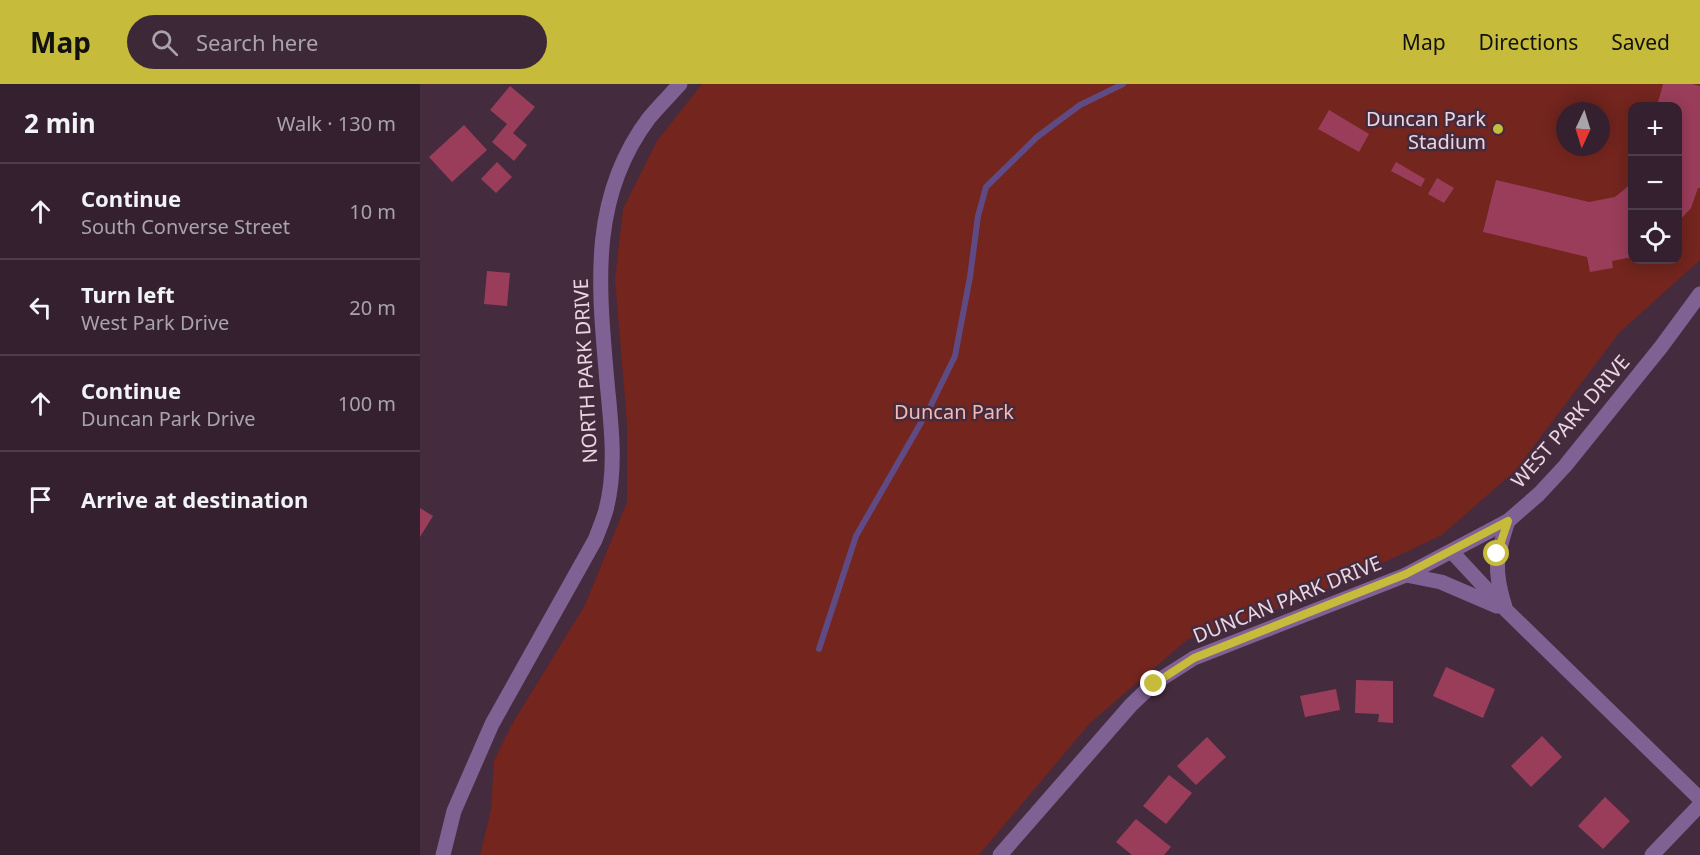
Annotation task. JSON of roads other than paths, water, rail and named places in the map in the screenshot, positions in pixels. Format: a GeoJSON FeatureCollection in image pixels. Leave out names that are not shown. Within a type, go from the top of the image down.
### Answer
{"type":"FeatureCollection","features":[{"type":"Feature","properties":{"kind":"street","name":"NORTH PARK DRIVE"},"geometry":{"type":"LineString","coordinates":[[444,855],[454,811],[492,724],[595,540],[606,510],[612,478],[613,447],[600,302],[600,263],[604,225],[614,187],[628,151],[649,118],[680,84]]}},
{"type":"Feature","properties":{"kind":"street","name":"WEST PARK DRIVE"},"geometry":{"type":"LineString","coordinates":[[1452,552],[1508,521],[1539,494],[1565,466],[1661,347],[1700,294]]}},
{"type":"Feature","properties":{"kind":"street"},"geometry":{"type":"LineString","coordinates":[[1505,609],[1496,574],[1497,554],[1508,521]]}},
{"type":"Feature","properties":{"kind":"street"},"geometry":{"type":"LineString","coordinates":[[1452,552],[1505,609],[1700,798]]}},
{"type":"Feature","properties":{"kind":"street","name":"DUNCAN PARK DRIVE"},"geometry":{"type":"LineString","coordinates":[[1000,855],[1131,705],[1154,684],[1194,658],[1406,574],[1452,552]]}},
{"type":"Feature","properties":{"kind":"street"},"geometry":{"type":"LineString","coordinates":[[1406,574],[1441,582],[1505,609]]}},
{"type":"Feature","properties":{"kind":"street"},"geometry":{"type":"LineString","coordinates":[[1652,855],[1700,804]]}},
{"type":"Feature","properties":{"kind":"waterway"},"geometry":{"type":"LineString","coordinates":[[819,649],[856,536],[930,407],[955,356],[970,277],[978,216],[986,187],[1037,137],[1080,105],[1123,84]]}},
{"type":"Feature","properties":{"kind":"place","name":"Duncan Park Stadium"},"geometry":{"type":"Point","coordinates":[1498,129]}},
{"type":"Feature","properties":{"kind":"park label","name":"Duncan Park"},"geometry":{"type":"Point","coordinates":[954,411]}}]}
